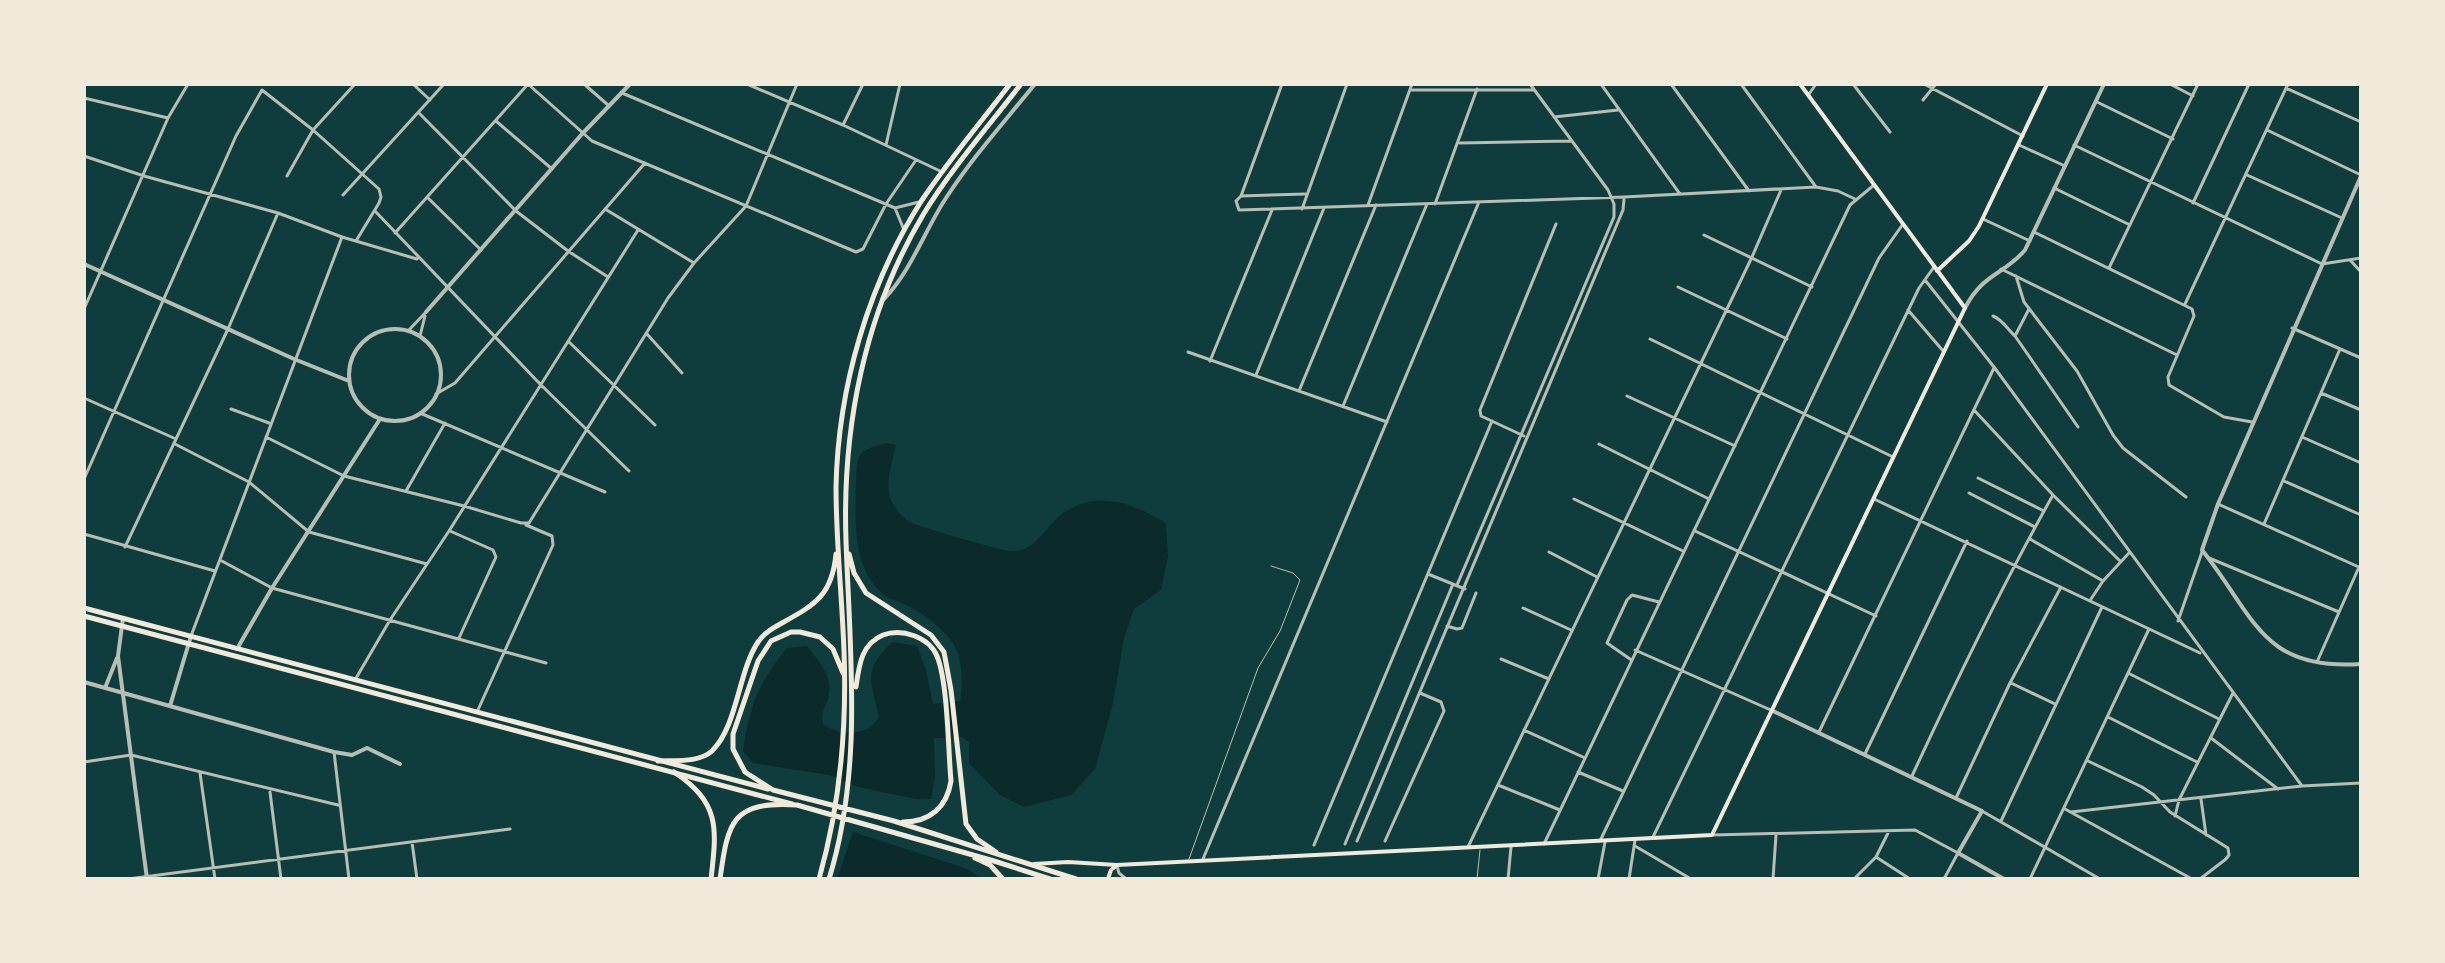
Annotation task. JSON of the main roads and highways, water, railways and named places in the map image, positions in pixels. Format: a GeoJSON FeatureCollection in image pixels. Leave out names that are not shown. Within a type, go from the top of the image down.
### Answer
{"type":"FeatureCollection","features":[{"type":"Feature","properties":{"kind":"main road"},"geometry":{"type":"LineString","coordinates":[[819,879],[837,793],[844,716],[836,489],[839,443],[856,351],[875,295],[922,200],[1010,84]]}},
{"type":"Feature","properties":{"kind":"main road"},"geometry":{"type":"LineString","coordinates":[[854,701],[846,539],[846,462],[850,425],[865,353],[883,301],[922,218],[938,192],[1021,84]]}},
{"type":"Feature","properties":{"kind":"main road"},"geometry":{"type":"LineString","coordinates":[[1029,864],[1068,862],[1117,865],[1468,847],[1635,843],[1712,835],[1965,308],[1800,84]]}},
{"type":"Feature","properties":{"kind":"main road"},"geometry":{"type":"LineString","coordinates":[[1936,269],[1969,241],[1983,219],[2047,84]]}},
{"type":"Feature","properties":{"kind":"main road"},"geometry":{"type":"LineString","coordinates":[[658,761],[697,759],[712,750],[725,730],[758,643],[772,629],[817,601],[830,586],[838,537]]}},
{"type":"Feature","properties":{"kind":"main road"},"geometry":{"type":"LineString","coordinates":[[846,539],[854,573],[866,593],[938,641],[948,663],[966,824],[977,839],[1000,855]]}},
{"type":"Feature","properties":{"kind":"main road"},"geometry":{"type":"LineString","coordinates":[[84,608],[894,821],[1076,879]]}},
{"type":"Feature","properties":{"kind":"main road"},"geometry":{"type":"LineString","coordinates":[[84,616],[797,805],[1050,879]]}},
{"type":"Feature","properties":{"kind":"main road"},"geometry":{"type":"LineString","coordinates":[[773,790],[745,772],[736,759],[733,742],[738,719],[765,648],[781,635],[800,632],[820,637],[833,649],[845,677]]}},
{"type":"Feature","properties":{"kind":"main road"},"geometry":{"type":"LineString","coordinates":[[829,879],[847,794],[854,701],[861,657],[876,639],[894,632],[916,637],[932,648],[939,666],[951,781],[946,800],[930,816],[911,822],[894,821]]}},
{"type":"Feature","properties":{"kind":"main road"},"geometry":{"type":"LineString","coordinates":[[674,772],[692,784],[709,807],[715,835],[711,879]]}},
{"type":"Feature","properties":{"kind":"main road"},"geometry":{"type":"LineString","coordinates":[[720,879],[727,833],[740,815],[766,804],[797,805]]}},
{"type":"Feature","properties":{"kind":"main road"},"geometry":{"type":"LineString","coordinates":[[964,852],[990,865],[1003,879]]}},
{"type":"Feature","properties":{"kind":"main road"},"geometry":{"type":"LineString","coordinates":[[1108,879],[1117,865]]}},
{"type":"Feature","properties":{"kind":"water"},"geometry":{"type":"Polygon","coordinates":[[[887,443],[896,445],[888,487],[896,510],[910,522],[959,538],[1019,551],[1036,541],[1067,511],[1095,501],[1124,504],[1166,524],[1168,557],[1161,590],[1134,609],[1124,638],[1113,703],[1095,769],[1071,795],[1024,807],[1000,795],[969,763],[969,742],[962,737],[934,738],[935,777],[931,799],[916,799],[858,787],[829,775],[753,763],[743,751],[748,721],[757,696],[769,672],[787,648],[807,646],[823,668],[829,686],[823,724],[837,731],[861,731],[874,724],[879,717],[871,676],[877,660],[893,642],[917,646],[933,704],[960,701],[961,670],[952,642],[924,615],[887,597],[876,587],[862,560],[856,530],[858,460],[869,448],[887,443]]]}},
{"type":"Feature","properties":{"kind":"water"},"geometry":{"type":"Polygon","coordinates":[[[853,832],[968,869],[981,879],[837,879],[853,832]]]}}]}
